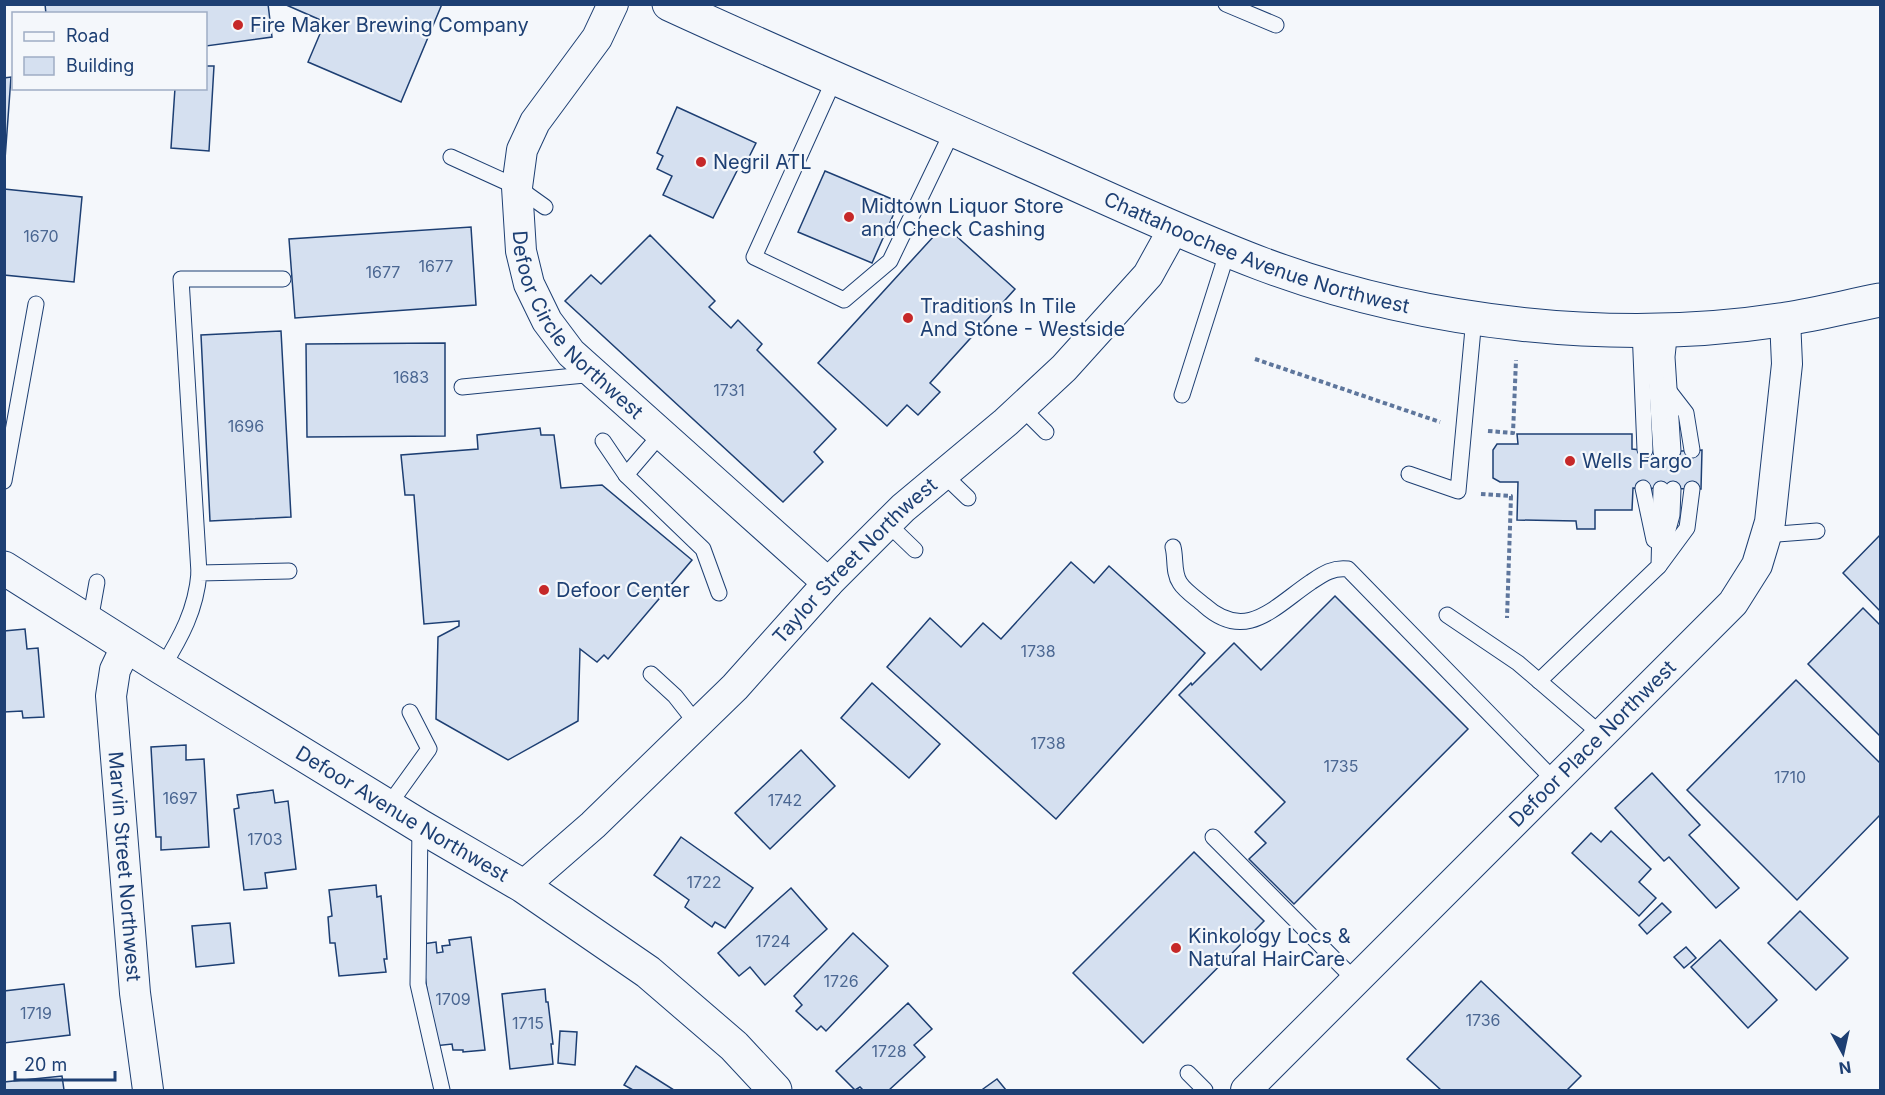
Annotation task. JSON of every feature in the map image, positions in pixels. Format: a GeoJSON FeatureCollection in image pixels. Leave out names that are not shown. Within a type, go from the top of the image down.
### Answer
{"type":"FeatureCollection","features":[{"type":"Feature","properties":{"kind":"street","name":"Defoor Circle Northwest"},"geometry":{"type":"LineString","coordinates":[[613,4],[597,38],[535,122],[522,150],[516,188],[521,251],[529,284],[547,321],[571,353],[828,583]]}},
{"type":"Feature","properties":{"kind":"street","name":"Chattahoochee Avenue Northwest"},"geometry":{"type":"LineString","coordinates":[[669,4],[834,80],[1264,265],[1336,288],[1409,306],[1474,318],[1558,327],[1654,329],[1709,327],[1785,319],[1881,300]]}},
{"type":"Feature","properties":{"kind":"street","name":"Taylor Street Northwest"},"geometry":{"type":"LineString","coordinates":[[523,886],[592,825],[698,724],[735,687],[828,583],[887,523],[1022,408],[1064,368],[1148,275],[1174,228]]}},
{"type":"Feature","properties":{"kind":"street","name":"Defoor Place Northwest"},"geometry":{"type":"LineString","coordinates":[[1246,1090],[1733,603],[1756,565],[1770,522],[1787,364],[1785,319]]}},
{"type":"Feature","properties":{"kind":"street","name":"Defoor Avenue Northwest"},"geometry":{"type":"LineString","coordinates":[[4,568],[162,668],[420,826],[523,886],[648,972],[734,1046],[774,1090]]}},
{"type":"Feature","properties":{"kind":"street","name":"Marvin Street Northwest"},"geometry":{"type":"LineString","coordinates":[[127,645],[115,669],[111,696],[135,993],[148,1090]]}},
{"type":"Feature","properties":{"kind":"lane"},"geometry":{"type":"LineString","coordinates":[[1226,4],[1276,25]]}},
{"type":"Feature","properties":{"kind":"lane"},"geometry":{"type":"LineString","coordinates":[[834,80],[754,257],[843,300],[890,261],[953,130]]}},
{"type":"Feature","properties":{"kind":"lane"},"geometry":{"type":"LineString","coordinates":[[451,157],[516,188],[545,207]]}},
{"type":"Feature","properties":{"kind":"lane"},"geometry":{"type":"LineString","coordinates":[[1182,395],[1228,250]]}},
{"type":"Feature","properties":{"kind":"lane"},"geometry":{"type":"LineString","coordinates":[[162,668],[192,614],[199,573],[181,279],[283,279]]}},
{"type":"Feature","properties":{"kind":"lane"},"geometry":{"type":"LineString","coordinates":[[4,480],[36,304]]}},
{"type":"Feature","properties":{"kind":"lane"},"geometry":{"type":"LineString","coordinates":[[1409,474],[1458,491],[1474,318]]}},
{"type":"Feature","properties":{"kind":"lane"},"geometry":{"type":"LineString","coordinates":[[1654,329],[1667,357],[1669,391],[1667,451],[1654,329]]}},
{"type":"Feature","properties":{"kind":"lane"},"geometry":{"type":"LineString","coordinates":[[1645,450],[1654,329]]}},
{"type":"Feature","properties":{"kind":"lane"},"geometry":{"type":"LineString","coordinates":[[462,387],[595,374]]}},
{"type":"Feature","properties":{"kind":"lane"},"geometry":{"type":"LineString","coordinates":[[1669,391],[1686,413],[1692,450]]}},
{"type":"Feature","properties":{"kind":"lane"},"geometry":{"type":"LineString","coordinates":[[1022,408],[1047,432]]}},
{"type":"Feature","properties":{"kind":"lane"},"geometry":{"type":"LineString","coordinates":[[626,475],[661,434]]}},
{"type":"Feature","properties":{"kind":"lane"},"geometry":{"type":"LineString","coordinates":[[603,441],[626,475],[703,549],[719,593]]}},
{"type":"Feature","properties":{"kind":"lane"},"geometry":{"type":"LineString","coordinates":[[943,474],[968,498]]}},
{"type":"Feature","properties":{"kind":"lane"},"geometry":{"type":"LineString","coordinates":[[1643,489],[1659,566]]}},
{"type":"Feature","properties":{"kind":"lane"},"geometry":{"type":"LineString","coordinates":[[1659,566],[1667,489]]}},
{"type":"Feature","properties":{"kind":"lane"},"geometry":{"type":"LineString","coordinates":[[1539,681],[1659,566],[1687,528],[1692,489]]}},
{"type":"Feature","properties":{"kind":"lane"},"geometry":{"type":"LineString","coordinates":[[887,523],[915,550]]}},
{"type":"Feature","properties":{"kind":"lane"},"geometry":{"type":"LineString","coordinates":[[1766,535],[1817,531]]}},
{"type":"Feature","properties":{"kind":"lane"},"geometry":{"type":"LineString","coordinates":[[1173,547],[1179,583],[1223,620],[1239,623],[1255,620],[1322,574],[1338,568],[1348,569],[1555,781]]}},
{"type":"Feature","properties":{"kind":"lane"},"geometry":{"type":"LineString","coordinates":[[199,573],[289,571]]}},
{"type":"Feature","properties":{"kind":"lane"},"geometry":{"type":"LineString","coordinates":[[90,621],[97,582]]}},
{"type":"Feature","properties":{"kind":"lane"},"geometry":{"type":"LineString","coordinates":[[1447,615],[1518,663],[1602,735]]}},
{"type":"Feature","properties":{"kind":"lane"},"geometry":{"type":"LineString","coordinates":[[651,674],[675,696],[698,724]]}},
{"type":"Feature","properties":{"kind":"lane"},"geometry":{"type":"LineString","coordinates":[[388,806],[429,749],[410,712]]}},
{"type":"Feature","properties":{"kind":"lane"},"geometry":{"type":"LineString","coordinates":[[420,826],[418,984],[442,1090]]}},
{"type":"Feature","properties":{"kind":"lane"},"geometry":{"type":"LineString","coordinates":[[1213,837],[1356,981]]}},
{"type":"Feature","properties":{"kind":"lane"},"geometry":{"type":"LineString","coordinates":[[1188,1073],[1204,1090]]}},
{"type":"Feature","properties":{"kind":"path"},"geometry":{"type":"LineString","coordinates":[[1255,359],[1447,424]]}},
{"type":"Feature","properties":{"kind":"path"},"geometry":{"type":"LineString","coordinates":[[1478,430],[1513,433],[1516,360]]}},
{"type":"Feature","properties":{"kind":"path"},"geometry":{"type":"LineString","coordinates":[[1474,494],[1511,496],[1507,618]]}},
{"type":"Feature","properties":{"kind":"building","name":"Fire Maker Brewing Company"},"geometry":{"type":"Polygon","coordinates":[[[45,4],[268,4],[272,37],[207,46],[207,12],[46,12],[45,4]]]}},
{"type":"Feature","properties":{"kind":"building"},"geometry":{"type":"Polygon","coordinates":[[[284,4],[442,4],[401,102],[308,62],[325,22],[284,4]]]}},
{"type":"Feature","properties":{"kind":"building"},"geometry":{"type":"Polygon","coordinates":[[[207,66],[214,66],[209,151],[171,148],[175,90],[207,90],[207,66]]]}},
{"type":"Feature","properties":{"kind":"building"},"geometry":{"type":"Polygon","coordinates":[[[11,77],[4,173],[4,78],[11,77]]]}},
{"type":"Feature","properties":{"kind":"building","name":"Negril ATL"},"geometry":{"type":"Polygon","coordinates":[[[677,107],[756,143],[746,163],[742,161],[713,218],[663,195],[672,176],[657,169],[663,156],[657,153],[677,107]]]}},
{"type":"Feature","properties":{"kind":"building","name":"Midtown Liquor Store and Check Cashing"},"geometry":{"type":"Polygon","coordinates":[[[825,171],[899,202],[872,263],[798,232],[825,171]]]}},
{"type":"Feature","properties":{"kind":"building"},"geometry":{"type":"Polygon","coordinates":[[[4,189],[82,197],[74,282],[4,275],[4,189]]]}},
{"type":"Feature","properties":{"kind":"building"},"geometry":{"type":"Polygon","coordinates":[[[944,225],[1015,289],[930,383],[940,392],[918,415],[907,405],[887,426],[818,363],[944,225]]]}},
{"type":"Feature","properties":{"kind":"building"},"geometry":{"type":"Polygon","coordinates":[[[471,227],[476,305],[295,318],[289,239],[471,227]]]}},
{"type":"Feature","properties":{"kind":"building"},"geometry":{"type":"Polygon","coordinates":[[[650,235],[715,301],[709,307],[731,328],[738,320],[762,344],[757,350],[836,429],[814,452],[823,462],[783,502],[565,301],[591,275],[601,284],[650,235]]]}},
{"type":"Feature","properties":{"kind":"building"},"geometry":{"type":"Polygon","coordinates":[[[281,331],[291,517],[210,521],[201,335],[281,331]]]}},
{"type":"Feature","properties":{"kind":"building"},"geometry":{"type":"Polygon","coordinates":[[[445,343],[445,436],[307,437],[306,344],[445,343]]]}},
{"type":"Feature","properties":{"kind":"building","name":"Defoor Center"},"geometry":{"type":"Polygon","coordinates":[[[540,428],[541,435],[554,435],[561,488],[602,485],[692,560],[608,659],[604,655],[597,662],[580,649],[578,721],[508,760],[436,719],[438,637],[459,626],[459,621],[424,624],[414,495],[405,495],[401,455],[478,449],[477,435],[540,428]]]}},
{"type":"Feature","properties":{"kind":"building"},"geometry":{"type":"Polygon","coordinates":[[[1517,434],[1632,434],[1632,449],[1661,452],[1702,450],[1701,489],[1633,488],[1632,510],[1595,510],[1595,529],[1577,529],[1576,521],[1517,520],[1518,482],[1500,482],[1493,478],[1493,450],[1497,444],[1518,444],[1517,434]]]}},
{"type":"Feature","properties":{"kind":"building"},"geometry":{"type":"Polygon","coordinates":[[[1880,535],[1880,611],[1843,573],[1880,535]]]}},
{"type":"Feature","properties":{"kind":"building"},"geometry":{"type":"Polygon","coordinates":[[[1071,562],[1094,583],[1109,566],[1205,653],[1056,819],[887,667],[930,618],[961,647],[983,623],[1001,639],[1071,562]]]}},
{"type":"Feature","properties":{"kind":"building"},"geometry":{"type":"Polygon","coordinates":[[[1335,596],[1468,729],[1294,904],[1249,859],[1266,843],[1255,832],[1285,802],[1179,695],[1234,643],[1261,670],[1335,596]]]}},
{"type":"Feature","properties":{"kind":"building"},"geometry":{"type":"Polygon","coordinates":[[[1863,608],[1880,625],[1880,736],[1808,664],[1863,608]]]}},
{"type":"Feature","properties":{"kind":"building"},"geometry":{"type":"Polygon","coordinates":[[[25,629],[27,649],[38,648],[44,717],[23,718],[22,711],[4,712],[4,631],[25,629]]]}},
{"type":"Feature","properties":{"kind":"building"},"geometry":{"type":"Polygon","coordinates":[[[1796,680],[1880,763],[1880,815],[1797,900],[1687,790],[1796,680]]]}},
{"type":"Feature","properties":{"kind":"building"},"geometry":{"type":"Polygon","coordinates":[[[872,683],[940,744],[909,778],[841,718],[872,683]]]}},
{"type":"Feature","properties":{"kind":"building"},"geometry":{"type":"Polygon","coordinates":[[[186,745],[186,760],[204,759],[209,847],[161,850],[161,837],[156,837],[151,747],[186,745]]]}},
{"type":"Feature","properties":{"kind":"building"},"geometry":{"type":"Polygon","coordinates":[[[801,750],[835,786],[770,849],[735,813],[801,750]]]}},
{"type":"Feature","properties":{"kind":"building"},"geometry":{"type":"Polygon","coordinates":[[[1652,773],[1700,825],[1689,835],[1739,888],[1716,908],[1669,857],[1664,861],[1615,808],[1652,773]]]}},
{"type":"Feature","properties":{"kind":"building"},"geometry":{"type":"Polygon","coordinates":[[[273,790],[275,803],[288,801],[296,869],[265,873],[267,888],[244,890],[234,809],[239,808],[237,795],[273,790]]]}},
{"type":"Feature","properties":{"kind":"building"},"geometry":{"type":"Polygon","coordinates":[[[1611,831],[1651,869],[1639,882],[1656,898],[1639,916],[1572,853],[1591,833],[1601,842],[1611,831]]]}},
{"type":"Feature","properties":{"kind":"building"},"geometry":{"type":"Polygon","coordinates":[[[681,837],[753,888],[725,928],[715,922],[712,927],[685,907],[689,900],[654,875],[681,837]]]}},
{"type":"Feature","properties":{"kind":"building"},"geometry":{"type":"Polygon","coordinates":[[[1194,852],[1264,921],[1143,1043],[1073,973],[1194,852]]]}},
{"type":"Feature","properties":{"kind":"building"},"geometry":{"type":"Polygon","coordinates":[[[376,885],[377,897],[381,896],[387,959],[384,959],[386,972],[339,976],[335,943],[330,943],[328,917],[332,916],[329,890],[376,885]]]}},
{"type":"Feature","properties":{"kind":"building"},"geometry":{"type":"Polygon","coordinates":[[[791,888],[827,929],[765,985],[750,967],[739,976],[718,953],[791,888]]]}},
{"type":"Feature","properties":{"kind":"building"},"geometry":{"type":"Polygon","coordinates":[[[1662,903],[1671,912],[1647,934],[1639,925],[1662,903]]]}},
{"type":"Feature","properties":{"kind":"building"},"geometry":{"type":"Polygon","coordinates":[[[1800,911],[1848,958],[1816,990],[1768,943],[1800,911]]]}},
{"type":"Feature","properties":{"kind":"building"},"geometry":{"type":"Polygon","coordinates":[[[230,923],[234,963],[196,967],[192,926],[230,923]]]}},
{"type":"Feature","properties":{"kind":"building"},"geometry":{"type":"Polygon","coordinates":[[[853,933],[888,966],[826,1031],[821,1026],[817,1030],[796,1011],[802,1005],[794,996],[853,933]]]}},
{"type":"Feature","properties":{"kind":"building"},"geometry":{"type":"Polygon","coordinates":[[[471,937],[485,1050],[463,1052],[463,1050],[453,1050],[452,1044],[434,1046],[422,952],[423,944],[436,942],[437,953],[443,952],[442,946],[450,945],[449,940],[471,937]]]}},
{"type":"Feature","properties":{"kind":"building"},"geometry":{"type":"Polygon","coordinates":[[[1720,940],[1777,1000],[1748,1028],[1691,967],[1720,940]]]}},
{"type":"Feature","properties":{"kind":"building"},"geometry":{"type":"Polygon","coordinates":[[[1686,947],[1696,958],[1684,968],[1674,957],[1686,947]]]}},
{"type":"Feature","properties":{"kind":"building"},"geometry":{"type":"Polygon","coordinates":[[[1481,981],[1581,1076],[1567,1090],[1441,1090],[1407,1059],[1481,981]]]}},
{"type":"Feature","properties":{"kind":"building"},"geometry":{"type":"Polygon","coordinates":[[[64,984],[70,1035],[4,1043],[4,991],[64,984]]]}},
{"type":"Feature","properties":{"kind":"building"},"geometry":{"type":"Polygon","coordinates":[[[545,989],[553,1044],[551,1044],[553,1064],[510,1069],[502,994],[545,989]]]}},
{"type":"Feature","properties":{"kind":"building"},"geometry":{"type":"Polygon","coordinates":[[[908,1003],[932,1029],[914,1045],[925,1057],[889,1090],[863,1090],[860,1087],[855,1090],[836,1071],[908,1003]]]}},
{"type":"Feature","properties":{"kind":"building"},"geometry":{"type":"Polygon","coordinates":[[[560,1031],[577,1032],[575,1065],[558,1063],[560,1031]]]}},
{"type":"Feature","properties":{"kind":"building"},"geometry":{"type":"Polygon","coordinates":[[[636,1066],[674,1090],[633,1090],[624,1085],[636,1066]]]}},
{"type":"Feature","properties":{"kind":"building"},"geometry":{"type":"Polygon","coordinates":[[[62,1076],[64,1090],[4,1090],[4,1082],[62,1076]]]}},
{"type":"Feature","properties":{"kind":"building"},"geometry":{"type":"Polygon","coordinates":[[[997,1079],[1006,1090],[982,1090],[983,1089],[997,1079]]]}},
{"type":"Feature","properties":{"kind":"place","name":"Fire Maker Brewing Company"},"geometry":{"type":"Point","coordinates":[238,25]}},
{"type":"Feature","properties":{"kind":"place","name":"Negril ATL"},"geometry":{"type":"Point","coordinates":[701,162]}},
{"type":"Feature","properties":{"kind":"place","name":"Midtown Liquor Store and Check Cashing"},"geometry":{"type":"Point","coordinates":[849,217]}},
{"type":"Feature","properties":{"kind":"place","name":"Traditions In Tile And Stone - Westside"},"geometry":{"type":"Point","coordinates":[908,318]}},
{"type":"Feature","properties":{"kind":"place","name":"Wells Fargo"},"geometry":{"type":"Point","coordinates":[1570,461]}},
{"type":"Feature","properties":{"kind":"place","name":"Defoor Center"},"geometry":{"type":"Point","coordinates":[544,590]}},
{"type":"Feature","properties":{"kind":"place","name":"Kinkology Locs & Natural HairCare"},"geometry":{"type":"Point","coordinates":[1176,948]}}]}
